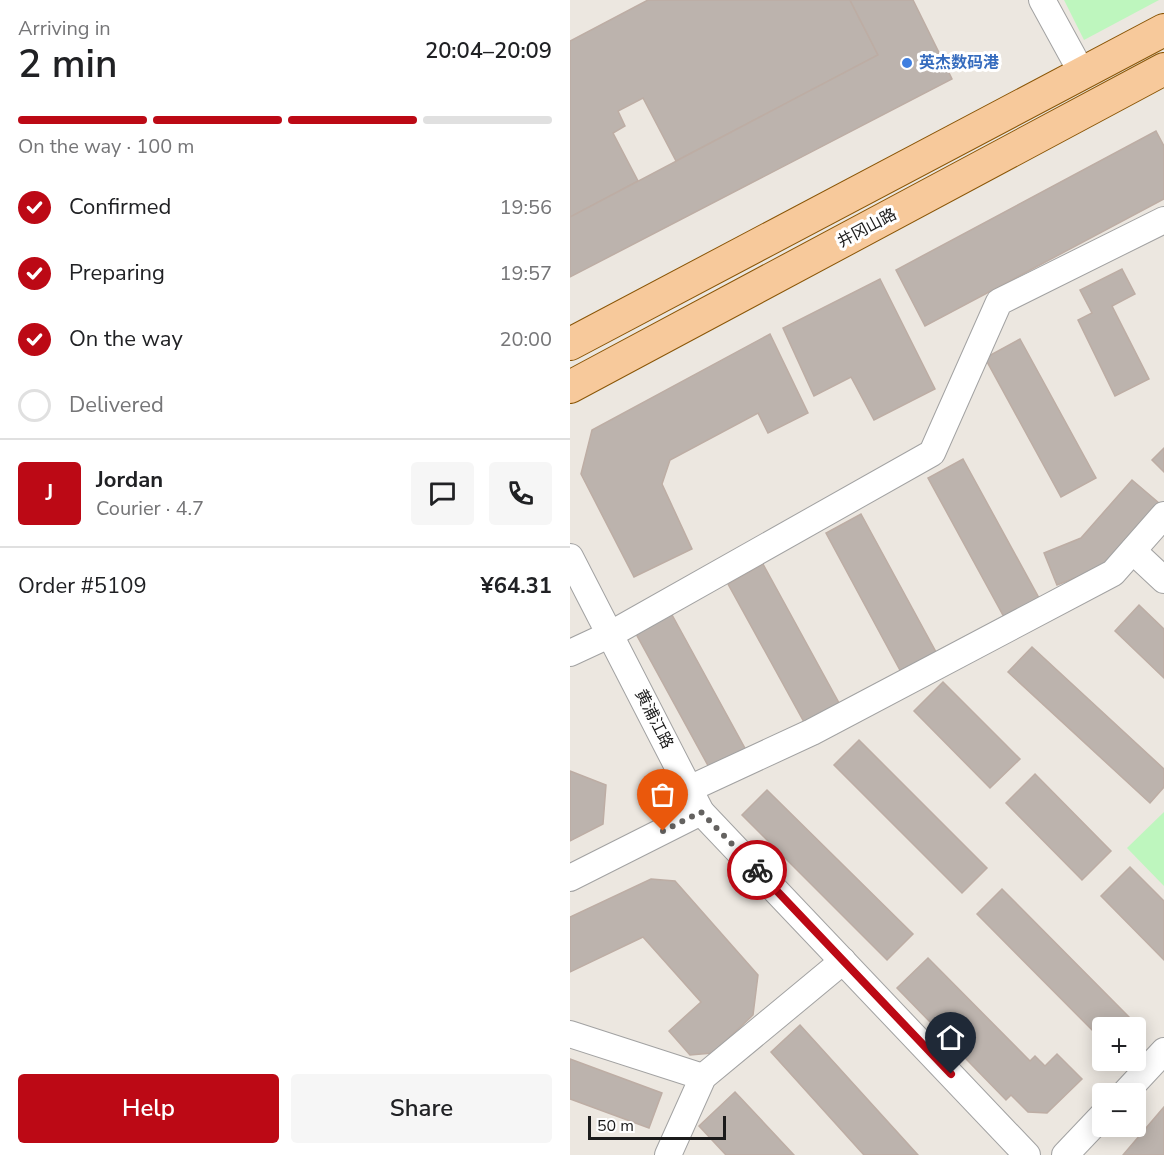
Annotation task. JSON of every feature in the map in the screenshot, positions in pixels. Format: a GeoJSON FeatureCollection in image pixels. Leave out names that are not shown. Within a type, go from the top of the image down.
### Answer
{"type":"FeatureCollection","features":[{"type":"Feature","properties":{"kind":"main road"},"geometry":{"type":"LineString","coordinates":[[570,344],[1164,30]]}},
{"type":"Feature","properties":{"kind":"main road","name":"井冈山路"},"geometry":{"type":"LineString","coordinates":[[570,387],[1164,69]]}},
{"type":"Feature","properties":{"kind":"street"},"geometry":{"type":"LineString","coordinates":[[1042,0],[1082,73]]}},
{"type":"Feature","properties":{"kind":"street"},"geometry":{"type":"LineString","coordinates":[[570,653],[611,634],[933,453],[999,302],[1164,220]]}},
{"type":"Feature","properties":{"kind":"street"},"geometry":{"type":"LineString","coordinates":[[689,789],[812,732],[1113,573],[1164,515]]}},
{"type":"Feature","properties":{"kind":"street"},"geometry":{"type":"LineString","coordinates":[[1133,550],[1164,580]]}},
{"type":"Feature","properties":{"kind":"street","name":"黄浦江路"},"geometry":{"type":"LineString","coordinates":[[570,557],[701,812],[1027,1155]]}},
{"type":"Feature","properties":{"kind":"street"},"geometry":{"type":"LineString","coordinates":[[570,878],[701,812]]}},
{"type":"Feature","properties":{"kind":"street"},"geometry":{"type":"LineString","coordinates":[[668,1155],[703,1077],[843,962]]}},
{"type":"Feature","properties":{"kind":"street"},"geometry":{"type":"LineString","coordinates":[[570,1034],[703,1077]]}},
{"type":"Feature","properties":{"kind":"street"},"geometry":{"type":"LineString","coordinates":[[1134,1083],[1164,1051]]}},
{"type":"Feature","properties":{"kind":"street"},"geometry":{"type":"LineString","coordinates":[[1065,1155],[1092,1127]]}},
{"type":"Feature","properties":{"kind":"green space"},"geometry":{"type":"Polygon","coordinates":[[[1064,0],[1159,0],[1084,40],[1064,0]]]}},
{"type":"Feature","properties":{"kind":"green space"},"geometry":{"type":"Polygon","coordinates":[[[1164,812],[1164,886],[1127,848],[1164,812]]]}},
{"type":"Feature","properties":{"kind":"building"},"geometry":{"type":"Polygon","coordinates":[[[648,0],[850,0],[878,55],[676,161],[643,98],[618,111],[625,126],[613,133],[638,181],[570,217],[570,41],[648,0]]]}},
{"type":"Feature","properties":{"kind":"building"},"geometry":{"type":"Polygon","coordinates":[[[850,0],[913,0],[952,79],[570,277],[570,217],[878,55],[850,0]]]}},
{"type":"Feature","properties":{"kind":"building"},"geometry":{"type":"Polygon","coordinates":[[[1156,131],[1164,146],[1164,199],[925,326],[896,270],[1156,131]]]}},
{"type":"Feature","properties":{"kind":"building"},"geometry":{"type":"Polygon","coordinates":[[[1122,269],[1135,294],[1112,306],[1149,379],[1115,396],[1078,320],[1092,313],[1080,290],[1122,269]]]}},
{"type":"Feature","properties":{"kind":"building"},"geometry":{"type":"Polygon","coordinates":[[[880,279],[935,389],[874,420],[851,377],[814,396],[783,328],[880,279]]]}},
{"type":"Feature","properties":{"kind":"building"},"geometry":{"type":"Polygon","coordinates":[[[770,334],[808,413],[768,433],[758,413],[670,460],[662,484],[692,549],[634,577],[581,474],[592,430],[770,334]]]}},
{"type":"Feature","properties":{"kind":"building"},"geometry":{"type":"Polygon","coordinates":[[[1020,339],[1096,478],[1061,497],[985,358],[1020,339]]]}},
{"type":"Feature","properties":{"kind":"building"},"geometry":{"type":"Polygon","coordinates":[[[1164,448],[1164,472],[1152,460],[1164,448]]]}},
{"type":"Feature","properties":{"kind":"building"},"geometry":{"type":"Polygon","coordinates":[[[963,459],[1039,598],[1004,617],[928,478],[963,459]]]}},
{"type":"Feature","properties":{"kind":"building"},"geometry":{"type":"Polygon","coordinates":[[[1132,480],[1159,503],[1103,567],[1057,585],[1044,553],[1081,538],[1132,480]]]}},
{"type":"Feature","properties":{"kind":"building"},"geometry":{"type":"Polygon","coordinates":[[[861,514],[936,652],[901,672],[826,533],[861,514]]]}},
{"type":"Feature","properties":{"kind":"building"},"geometry":{"type":"Polygon","coordinates":[[[763,564],[839,703],[804,722],[728,584],[763,564]]]}},
{"type":"Feature","properties":{"kind":"building"},"geometry":{"type":"Polygon","coordinates":[[[1139,605],[1164,629],[1164,678],[1115,631],[1139,605]]]}},
{"type":"Feature","properties":{"kind":"building"},"geometry":{"type":"Polygon","coordinates":[[[671,613],[747,752],[711,771],[635,632],[671,613]]]}},
{"type":"Feature","properties":{"kind":"building"},"geometry":{"type":"Polygon","coordinates":[[[1032,647],[1164,769],[1164,787],[1150,803],[1008,672],[1032,647]]]}},
{"type":"Feature","properties":{"kind":"building"},"geometry":{"type":"Polygon","coordinates":[[[943,682],[1020,759],[990,788],[914,711],[943,682]]]}},
{"type":"Feature","properties":{"kind":"building"},"geometry":{"type":"Polygon","coordinates":[[[859,740],[987,868],[962,893],[834,765],[859,740]]]}},
{"type":"Feature","properties":{"kind":"building"},"geometry":{"type":"Polygon","coordinates":[[[570,771],[606,785],[603,824],[570,841],[570,771]]]}},
{"type":"Feature","properties":{"kind":"building"},"geometry":{"type":"Polygon","coordinates":[[[1035,774],[1111,851],[1082,880],[1006,803],[1035,774]]]}},
{"type":"Feature","properties":{"kind":"building"},"geometry":{"type":"Polygon","coordinates":[[[767,790],[913,934],[887,960],[742,815],[767,790]]]}},
{"type":"Feature","properties":{"kind":"building"},"geometry":{"type":"Polygon","coordinates":[[[1130,867],[1164,901],[1164,960],[1101,896],[1130,867]]]}},
{"type":"Feature","properties":{"kind":"building"},"geometry":{"type":"Polygon","coordinates":[[[651,879],[675,881],[758,975],[753,1015],[713,1053],[690,1055],[669,1031],[701,1002],[643,937],[570,972],[570,917],[651,879]]]}},
{"type":"Feature","properties":{"kind":"building"},"geometry":{"type":"Polygon","coordinates":[[[1002,889],[1129,1017],[1092,1017],[1092,1030],[977,914],[1002,889]]]}},
{"type":"Feature","properties":{"kind":"building"},"geometry":{"type":"Polygon","coordinates":[[[928,958],[1030,1061],[1035,1056],[1045,1066],[1057,1054],[1082,1079],[1047,1113],[1028,1112],[1011,1095],[1006,1100],[897,988],[928,958]]]}},
{"type":"Feature","properties":{"kind":"building"},"geometry":{"type":"Polygon","coordinates":[[[800,1025],[918,1155],[864,1155],[771,1052],[800,1025]]]}},
{"type":"Feature","properties":{"kind":"building"},"geometry":{"type":"Polygon","coordinates":[[[570,1059],[662,1093],[649,1128],[570,1099],[570,1059]]]}},
{"type":"Feature","properties":{"kind":"building"},"geometry":{"type":"Polygon","coordinates":[[[735,1092],[794,1155],[726,1155],[699,1126],[735,1092]]]}},
{"type":"Feature","properties":{"kind":"building"},"geometry":{"type":"Polygon","coordinates":[[[1164,1107],[1164,1155],[1123,1155],[1138,1137],[1146,1137],[1146,1128],[1164,1107]]]}},
{"type":"Feature","properties":{"kind":"way so far"},"geometry":{"type":"LineString","coordinates":[[663,831],[701,812],[757,870]]}},
{"type":"Feature","properties":{"kind":"place","name":"英杰数码港"},"geometry":{"type":"Point","coordinates":[907,63]}},
{"type":"Feature","properties":{"kind":"route"},"geometry":{"type":"LineString","coordinates":[[757,870],[951,1074]]}}]}
